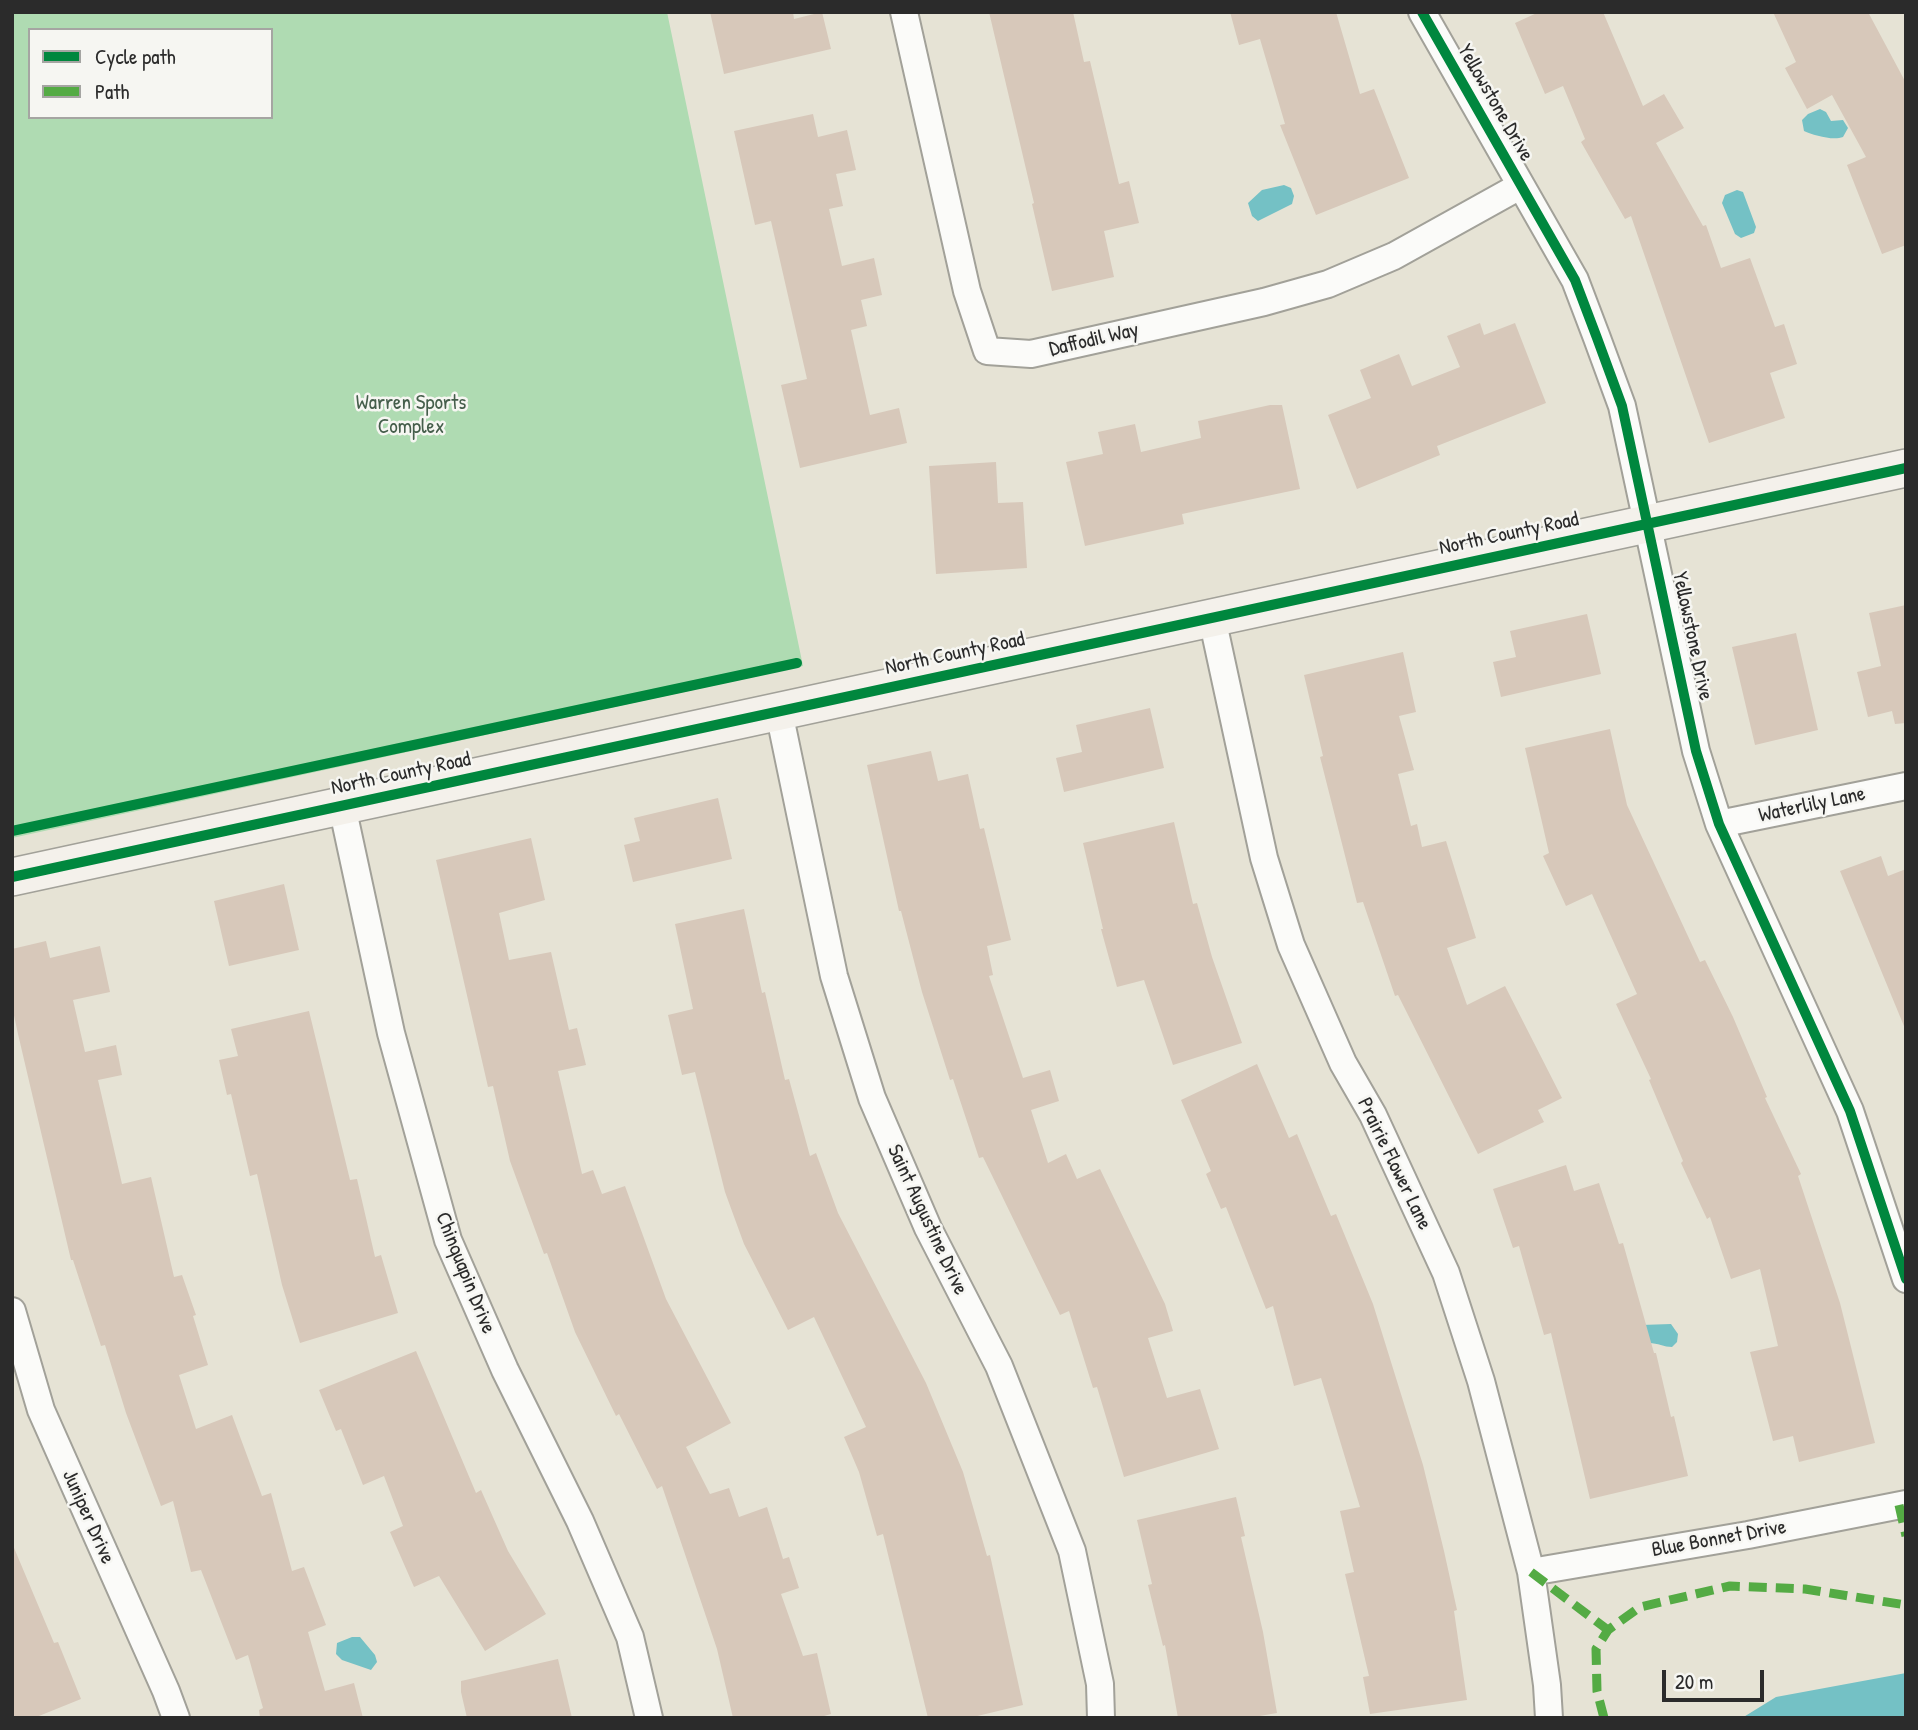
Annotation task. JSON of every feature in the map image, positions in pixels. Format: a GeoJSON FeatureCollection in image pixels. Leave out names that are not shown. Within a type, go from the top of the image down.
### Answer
{"type":"FeatureCollection","features":[{"type":"Feature","properties":{"kind":"street","name":"Daffodil Way"},"geometry":{"type":"LineString","coordinates":[[904,12],[967,292],[987,351],[1031,354],[1264,302],[1328,284],[1394,256],[1520,186]]}},
{"type":"Feature","properties":{"kind":"street","name":"Yellowstone Drive"},"geometry":{"type":"LineString","coordinates":[[1422,12],[1575,280],[1622,406],[1696,751],[1719,824],[1850,1111],[1906,1279]]}},
{"type":"Feature","properties":{"kind":"street","name":"North County Road"},"geometry":{"type":"LineString","coordinates":[[12,877],[1906,468]]}},
{"type":"Feature","properties":{"kind":"street","name":"Prairie Flower Lane"},"geometry":{"type":"LineString","coordinates":[[1212,618],[1264,858],[1292,945],[1343,1063],[1373,1115],[1446,1273],[1481,1381],[1531,1572],[1549,1718]]}},
{"type":"Feature","properties":{"kind":"street","name":"Saint Augustine Drive"},"geometry":{"type":"LineString","coordinates":[[779,712],[834,976],[872,1098],[928,1228],[999,1366],[1072,1551],[1100,1684],[1101,1718]]}},
{"type":"Feature","properties":{"kind":"street","name":"Waterlily Lane"},"geometry":{"type":"LineString","coordinates":[[1719,824],[1906,786]]}},
{"type":"Feature","properties":{"kind":"street","name":"Chinquapin Drive"},"geometry":{"type":"LineString","coordinates":[[342,806],[391,1033],[448,1240],[505,1370],[580,1521],[630,1637],[649,1718]]}},
{"type":"Feature","properties":{"kind":"street","name":"Juniper Drive"},"geometry":{"type":"LineString","coordinates":[[12,1311],[41,1410],[176,1718]]}},
{"type":"Feature","properties":{"kind":"street","name":"Blue Bonnet Drive"},"geometry":{"type":"LineString","coordinates":[[1531,1572],[1748,1535],[1906,1504]]}},
{"type":"Feature","properties":{"kind":"green space","name":"Warren Sports Complex"},"geometry":{"type":"Polygon","coordinates":[[[12,12],[667,12],[803,666],[12,838],[12,12]]]}},
{"type":"Feature","properties":{"kind":"water"},"geometry":{"type":"Polygon","coordinates":[[[1820,109],[1826,112],[1831,121],[1843,120],[1848,128],[1843,137],[1829,138],[1804,131],[1802,120],[1820,109]]]}},
{"type":"Feature","properties":{"kind":"water"},"geometry":{"type":"Polygon","coordinates":[[[1284,185],[1291,188],[1294,196],[1292,204],[1258,221],[1252,216],[1248,203],[1262,190],[1284,185]]]}},
{"type":"Feature","properties":{"kind":"water"},"geometry":{"type":"Polygon","coordinates":[[[1737,190],[1743,192],[1756,227],[1754,233],[1741,238],[1735,234],[1722,203],[1725,195],[1737,190]]]}},
{"type":"Feature","properties":{"kind":"water"},"geometry":{"type":"Polygon","coordinates":[[[1671,1324],[1678,1334],[1677,1342],[1672,1347],[1649,1343],[1641,1325],[1671,1324]]]}},
{"type":"Feature","properties":{"kind":"water"},"geometry":{"type":"Polygon","coordinates":[[[360,1637],[375,1655],[377,1662],[371,1670],[342,1660],[336,1654],[337,1643],[360,1637]]]}},
{"type":"Feature","properties":{"kind":"water"},"geometry":{"type":"Polygon","coordinates":[[[1906,1673],[1906,1718],[1742,1718],[1776,1697],[1906,1673]]]}},
{"type":"Feature","properties":{"kind":"building"},"geometry":{"type":"Polygon","coordinates":[[[710,12],[793,12],[794,19],[822,12],[831,49],[724,74],[710,12]]]}},
{"type":"Feature","properties":{"kind":"building"},"geometry":{"type":"Polygon","coordinates":[[[989,12],[1073,12],[1084,62],[1090,61],[1119,184],[1129,181],[1139,223],[1104,231],[1114,277],[1052,291],[989,12]]]}},
{"type":"Feature","properties":{"kind":"building"},"geometry":{"type":"Polygon","coordinates":[[[1230,12],[1336,12],[1360,94],[1374,89],[1409,178],[1316,215],[1280,125],[1285,124],[1260,39],[1239,45],[1230,12]]]}},
{"type":"Feature","properties":{"kind":"building"},"geometry":{"type":"Polygon","coordinates":[[[1539,12],[1603,12],[1643,106],[1664,94],[1684,128],[1656,143],[1703,226],[1706,225],[1721,268],[1750,258],[1775,327],[1784,324],[1797,364],[1770,373],[1785,418],[1709,443],[1631,216],[1625,219],[1581,142],[1585,139],[1563,86],[1545,94],[1515,23],[1539,12]]]}},
{"type":"Feature","properties":{"kind":"building"},"geometry":{"type":"Polygon","coordinates":[[[1773,12],[1868,12],[1906,83],[1906,245],[1882,254],[1847,165],[1866,157],[1832,95],[1807,109],[1785,68],[1796,62],[1773,12]]]}},
{"type":"Feature","properties":{"kind":"building"},"geometry":{"type":"Polygon","coordinates":[[[813,114],[818,137],[847,130],[856,170],[836,174],[843,206],[829,209],[842,266],[874,258],[882,295],[861,300],[867,326],[851,330],[870,415],[899,408],[907,443],[800,468],[781,385],[807,379],[771,221],[755,225],[734,131],[813,114]]]}},
{"type":"Feature","properties":{"kind":"building"},"geometry":{"type":"Polygon","coordinates":[[[1480,323],[1484,335],[1515,323],[1546,403],[1437,446],[1440,455],[1357,489],[1328,415],[1371,398],[1360,370],[1399,354],[1412,386],[1460,367],[1447,336],[1480,323]]]}},
{"type":"Feature","properties":{"kind":"building"},"geometry":{"type":"Polygon","coordinates":[[[1270,405],[1282,405],[1300,489],[1182,514],[1184,524],[1085,546],[1066,462],[1103,454],[1098,432],[1135,424],[1141,452],[1201,438],[1198,421],[1270,405]]]}},
{"type":"Feature","properties":{"kind":"building"},"geometry":{"type":"Polygon","coordinates":[[[996,462],[998,503],[1023,502],[1027,568],[936,574],[929,466],[996,462]]]}},
{"type":"Feature","properties":{"kind":"building"},"geometry":{"type":"Polygon","coordinates":[[[1906,605],[1906,723],[1895,724],[1892,711],[1868,717],[1857,672],[1881,666],[1869,613],[1906,605]]]}},
{"type":"Feature","properties":{"kind":"building"},"geometry":{"type":"Polygon","coordinates":[[[1587,614],[1601,674],[1501,697],[1493,662],[1516,657],[1510,631],[1587,614]]]}},
{"type":"Feature","properties":{"kind":"building"},"geometry":{"type":"Polygon","coordinates":[[[1796,633],[1818,730],[1755,745],[1732,647],[1796,633]]]}},
{"type":"Feature","properties":{"kind":"building"},"geometry":{"type":"Polygon","coordinates":[[[1403,652],[1416,712],[1399,716],[1414,770],[1398,774],[1411,826],[1417,824],[1422,847],[1446,841],[1476,938],[1447,948],[1467,1005],[1505,986],[1562,1098],[1538,1110],[1544,1122],[1478,1154],[1398,995],[1395,996],[1363,902],[1357,903],[1320,757],[1323,756],[1304,675],[1403,652]]]}},
{"type":"Feature","properties":{"kind":"building"},"geometry":{"type":"Polygon","coordinates":[[[1150,708],[1164,768],[1064,792],[1056,758],[1082,752],[1076,725],[1150,708]]]}},
{"type":"Feature","properties":{"kind":"building"},"geometry":{"type":"Polygon","coordinates":[[[1610,729],[1627,805],[1700,962],[1705,960],[1733,1017],[1767,1097],[1765,1098],[1801,1174],[1798,1176],[1840,1303],[1875,1443],[1799,1462],[1793,1436],[1773,1441],[1750,1352],[1778,1346],[1760,1269],[1731,1279],[1710,1217],[1707,1219],[1681,1163],[1683,1161],[1649,1080],[1651,1079],[1616,1004],[1637,994],[1592,894],[1566,906],[1543,856],[1549,853],[1525,748],[1610,729]]]}},
{"type":"Feature","properties":{"kind":"building"},"geometry":{"type":"Polygon","coordinates":[[[931,751],[938,781],[968,774],[980,829],[984,828],[1011,940],[987,946],[993,975],[989,976],[1023,1078],[1050,1070],[1059,1101],[1031,1110],[1048,1163],[1066,1154],[1077,1179],[1100,1169],[1165,1304],[1173,1331],[1148,1338],[1167,1398],[1200,1389],[1219,1449],[1124,1477],[1097,1387],[1093,1388],[1069,1311],[1060,1315],[983,1157],[979,1158],[922,992],[899,911],[867,765],[931,751]]]}},
{"type":"Feature","properties":{"kind":"building"},"geometry":{"type":"Polygon","coordinates":[[[718,798],[732,859],[633,882],[624,845],[640,841],[634,818],[718,798]]]}},
{"type":"Feature","properties":{"kind":"building"},"geometry":{"type":"Polygon","coordinates":[[[1174,822],[1193,904],[1197,903],[1212,957],[1242,1043],[1173,1065],[1144,980],[1117,987],[1101,929],[1083,843],[1174,822]]]}},
{"type":"Feature","properties":{"kind":"building"},"geometry":{"type":"Polygon","coordinates":[[[531,838],[545,900],[499,913],[509,960],[551,952],[569,1030],[577,1028],[586,1065],[558,1071],[582,1174],[593,1170],[602,1194],[625,1186],[666,1299],[731,1423],[686,1447],[710,1494],[729,1488],[739,1517],[767,1507],[783,1559],[789,1557],[799,1588],[781,1594],[803,1656],[817,1653],[831,1714],[817,1718],[733,1718],[717,1649],[662,1486],[657,1489],[619,1414],[616,1416],[575,1332],[510,1161],[493,1086],[488,1087],[436,860],[531,838]]]}},
{"type":"Feature","properties":{"kind":"building"},"geometry":{"type":"Polygon","coordinates":[[[1881,856],[1888,876],[1906,869],[1906,1031],[1840,871],[1881,856]]]}},
{"type":"Feature","properties":{"kind":"building"},"geometry":{"type":"Polygon","coordinates":[[[284,884],[299,950],[229,966],[214,901],[284,884]]]}},
{"type":"Feature","properties":{"kind":"building"},"geometry":{"type":"Polygon","coordinates":[[[744,909],[785,1080],[789,1079],[810,1156],[816,1153],[838,1213],[926,1383],[963,1472],[987,1556],[990,1555],[1023,1705],[969,1718],[928,1718],[883,1534],[877,1536],[859,1472],[844,1437],[866,1427],[814,1317],[788,1330],[744,1244],[725,1192],[695,1072],[682,1075],[668,1015],[693,1009],[675,924],[744,909]]]}},
{"type":"Feature","properties":{"kind":"building"},"geometry":{"type":"Polygon","coordinates":[[[46,941],[50,958],[100,946],[110,992],[73,1000],[85,1052],[116,1045],[122,1075],[98,1080],[122,1184],[151,1177],[174,1277],[182,1275],[196,1315],[193,1316],[208,1365],[179,1375],[196,1429],[232,1415],[262,1496],[271,1493],[292,1571],[304,1567],[326,1625],[308,1632],[325,1691],[354,1683],[363,1718],[260,1718],[259,1710],[263,1708],[248,1655],[236,1660],[201,1570],[191,1572],[173,1501],[161,1506],[126,1413],[105,1345],[101,1346],[71,1260],[12,1006],[12,949],[46,941]]]}},
{"type":"Feature","properties":{"kind":"building"},"geometry":{"type":"Polygon","coordinates":[[[309,1011],[350,1180],[357,1179],[375,1257],[381,1255],[398,1313],[300,1343],[282,1285],[257,1174],[250,1176],[231,1094],[227,1095],[219,1060],[238,1056],[231,1029],[309,1011]]]}},
{"type":"Feature","properties":{"kind":"building"},"geometry":{"type":"Polygon","coordinates":[[[1257,1064],[1289,1138],[1297,1134],[1331,1216],[1336,1214],[1373,1304],[1423,1465],[1444,1551],[1457,1610],[1454,1611],[1467,1700],[1370,1714],[1363,1677],[1369,1676],[1345,1574],[1354,1572],[1340,1511],[1360,1507],[1321,1378],[1294,1386],[1273,1306],[1266,1309],[1226,1207],[1221,1209],[1206,1174],[1211,1171],[1181,1100],[1257,1064]]]}},
{"type":"Feature","properties":{"kind":"building"},"geometry":{"type":"Polygon","coordinates":[[[1566,1165],[1574,1191],[1599,1183],[1619,1244],[1623,1243],[1656,1353],[1671,1417],[1674,1416],[1688,1476],[1590,1499],[1551,1333],[1544,1335],[1519,1246],[1513,1248],[1493,1189],[1566,1165]]]}},
{"type":"Feature","properties":{"kind":"building"},"geometry":{"type":"Polygon","coordinates":[[[416,1351],[476,1493],[481,1490],[508,1551],[546,1614],[485,1651],[439,1576],[414,1587],[390,1532],[403,1526],[384,1476],[363,1485],[341,1429],[336,1431],[319,1390],[416,1351]]]}},
{"type":"Feature","properties":{"kind":"building"},"geometry":{"type":"Polygon","coordinates":[[[1236,1497],[1245,1536],[1241,1537],[1263,1632],[1277,1713],[1248,1718],[1178,1718],[1165,1645],[1163,1646],[1148,1585],[1152,1584],[1137,1520],[1236,1497]]]}},
{"type":"Feature","properties":{"kind":"building"},"geometry":{"type":"Polygon","coordinates":[[[12,1543],[81,1699],[34,1718],[12,1718],[12,1543]]]}},
{"type":"Feature","properties":{"kind":"building"},"geometry":{"type":"Polygon","coordinates":[[[558,1659],[572,1718],[467,1718],[461,1681],[558,1659]]]}},
{"type":"Feature","properties":{"kind":"marked path"},"geometry":{"type":"LineString","coordinates":[[1899,1505],[1906,1536]]}},
{"type":"Feature","properties":{"kind":"marked path"},"geometry":{"type":"LineString","coordinates":[[1531,1572],[1608,1630]]}},
{"type":"Feature","properties":{"kind":"marked path"},"geometry":{"type":"LineString","coordinates":[[1604,1718],[1597,1691],[1596,1649],[1608,1630],[1640,1607],[1730,1586],[1805,1589],[1906,1605]]}},
{"type":"Feature","properties":{"kind":"cycle path"},"geometry":{"type":"LineString","coordinates":[[1422,12],[1575,280],[1622,406],[1696,751],[1719,824],[1850,1111],[1906,1279]]}},
{"type":"Feature","properties":{"kind":"cycle path"},"geometry":{"type":"LineString","coordinates":[[12,877],[1906,468]]}},
{"type":"Feature","properties":{"kind":"cycle path"},"geometry":{"type":"LineString","coordinates":[[12,831],[797,663]]}}]}
